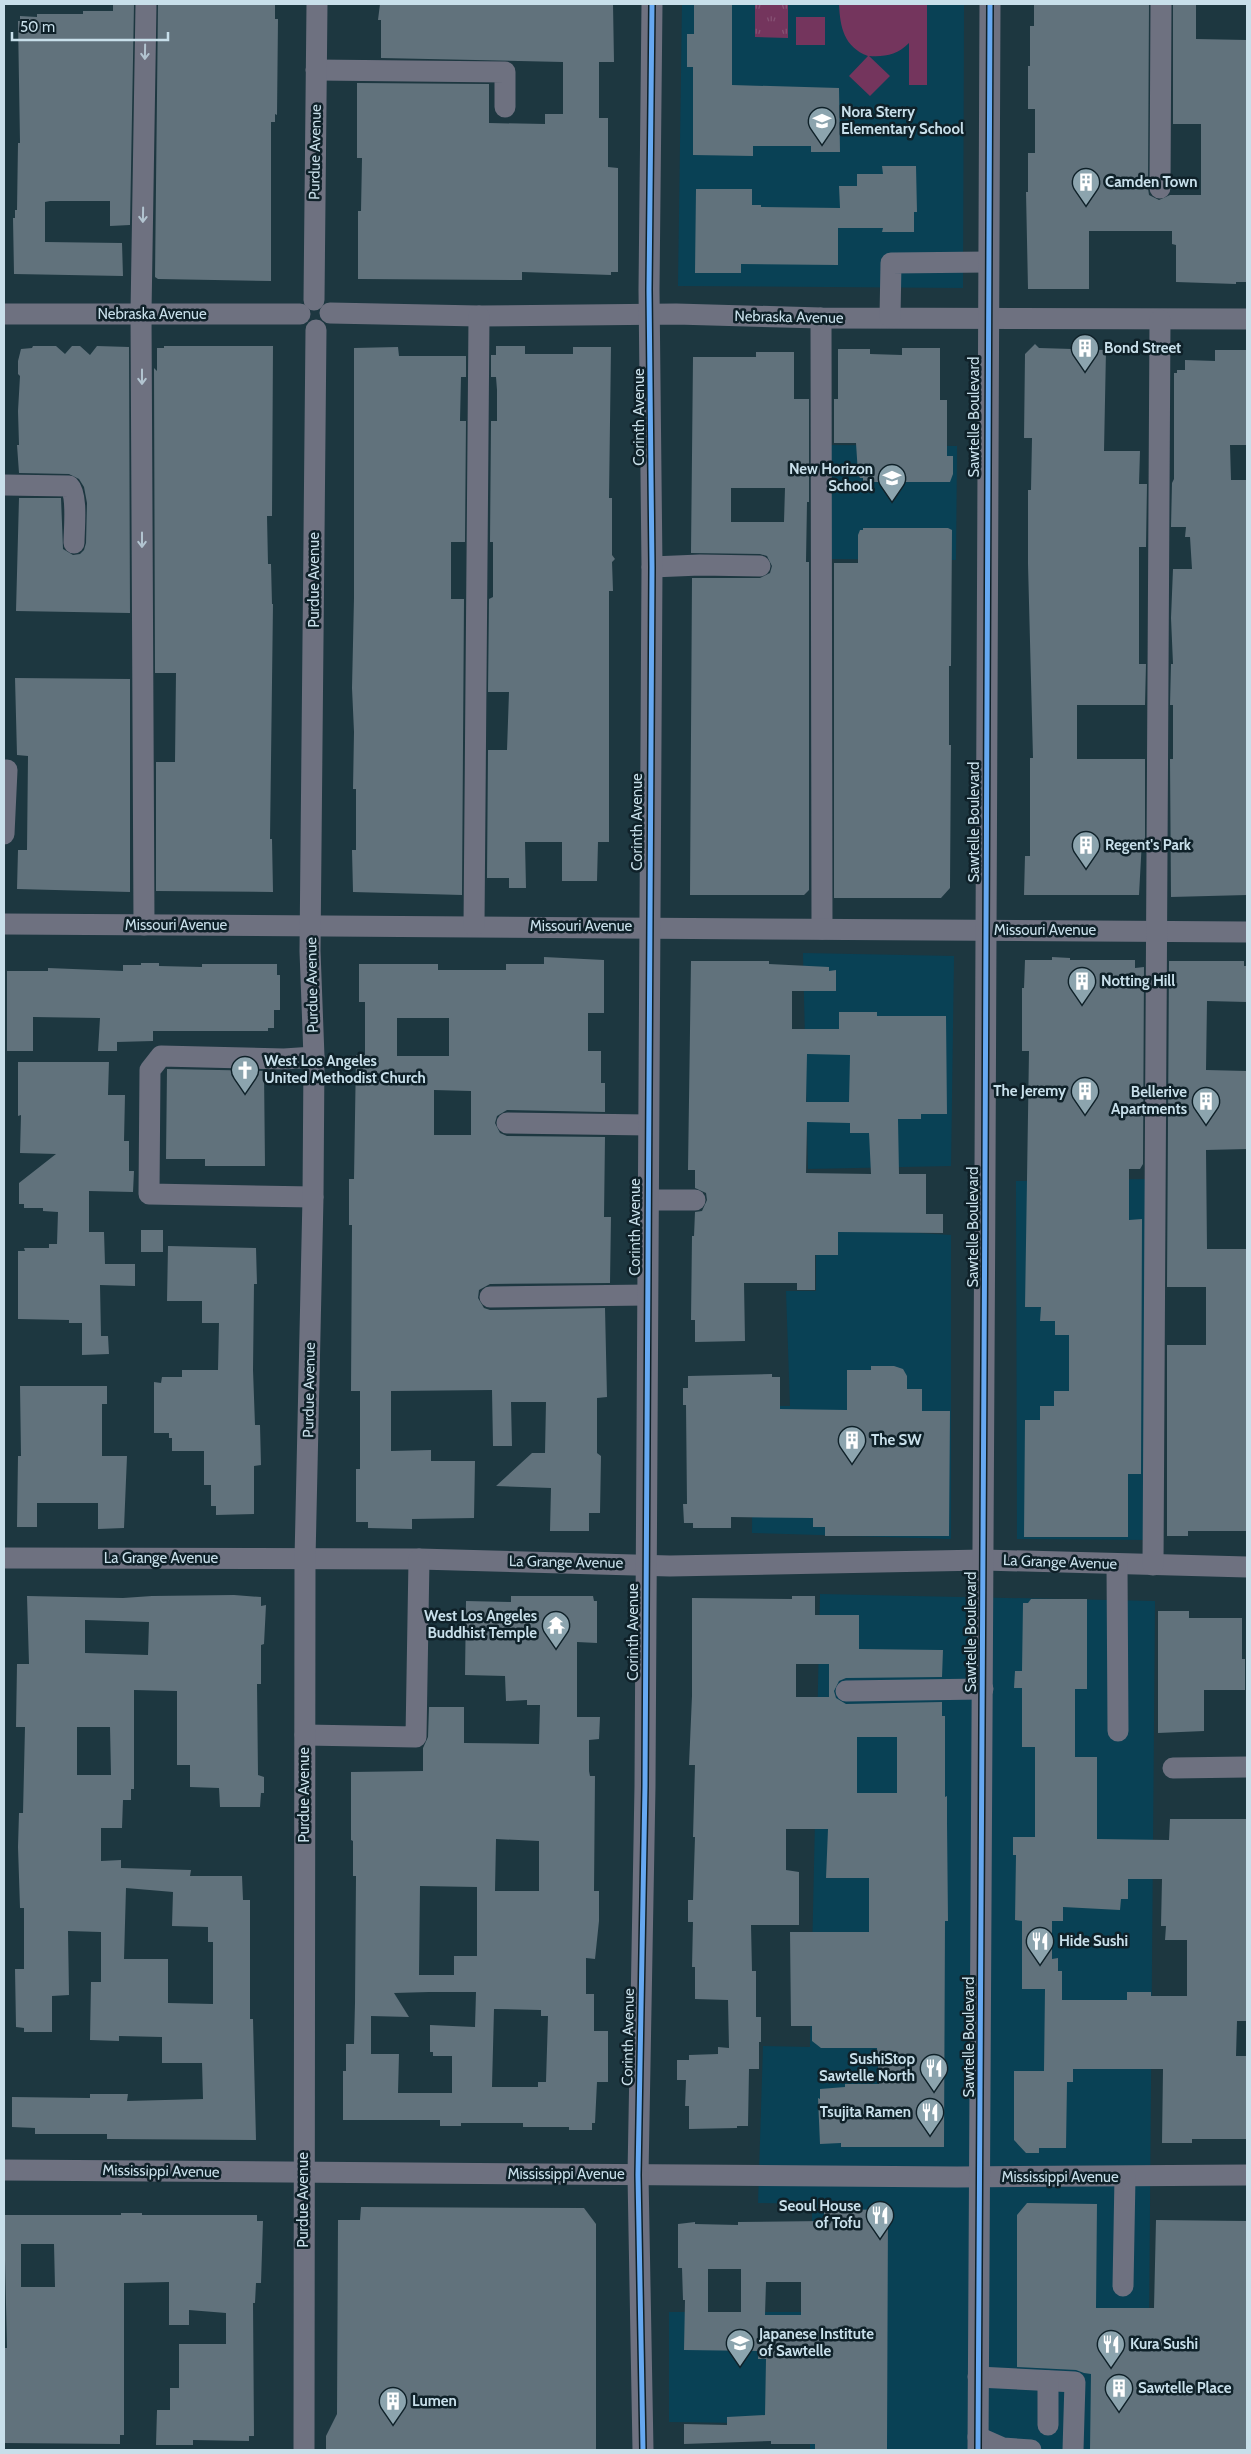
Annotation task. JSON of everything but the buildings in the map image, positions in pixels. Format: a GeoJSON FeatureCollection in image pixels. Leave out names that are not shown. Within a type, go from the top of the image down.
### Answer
{"type":"FeatureCollection","features":[{"type":"Feature","properties":{"kind":"street"},"geometry":{"type":"LineString","coordinates":[[144,926],[141,313],[146,4]]}},
{"type":"Feature","properties":{"kind":"street","name":"Purdue Avenue"},"geometry":{"type":"LineString","coordinates":[[307,307],[317,4]]}},
{"type":"Feature","properties":{"kind":"street","name":"Corinth Avenue"},"geometry":{"type":"LineString","coordinates":[[643,2450],[638,2175],[645,1776],[652,567],[650,315],[652,4]]}},
{"type":"Feature","properties":{"kind":"street","name":"Sawtelle Boulevard"},"geometry":{"type":"LineString","coordinates":[[978,2444],[984,1560],[987,317],[990,4]]}},
{"type":"Feature","properties":{"kind":"street"},"geometry":{"type":"LineString","coordinates":[[1160,188],[1161,4]]}},
{"type":"Feature","properties":{"kind":"street"},"geometry":{"type":"LineString","coordinates":[[316,70],[505,72],[505,107]]}},
{"type":"Feature","properties":{"kind":"street"},"geometry":{"type":"LineString","coordinates":[[890,317],[891,263],[988,262]]}},
{"type":"Feature","properties":{"kind":"street"},"geometry":{"type":"LineString","coordinates":[[323,302],[330,313],[327,324],[316,330],[304,326],[307,307],[323,302]]}},
{"type":"Feature","properties":{"kind":"street","name":"Nebraska Avenue"},"geometry":{"type":"LineString","coordinates":[[4,314],[141,313],[307,307]]}},
{"type":"Feature","properties":{"kind":"street","name":"Nebraska Avenue"},"geometry":{"type":"LineString","coordinates":[[330,313],[478,316],[650,315],[821,318],[1247,319]]}},
{"type":"Feature","properties":{"kind":"street"},"geometry":{"type":"LineString","coordinates":[[474,926],[478,316]]}},
{"type":"Feature","properties":{"kind":"street"},"geometry":{"type":"LineString","coordinates":[[821,318],[822,929]]}},
{"type":"Feature","properties":{"kind":"street"},"geometry":{"type":"LineString","coordinates":[[1153,1564],[1160,320]]}},
{"type":"Feature","properties":{"kind":"street","name":"Purdue Avenue"},"geometry":{"type":"LineString","coordinates":[[304,2450],[304,1735],[305,1559],[313,1197],[314,1057],[310,951],[312,926],[316,330]]}},
{"type":"Feature","properties":{"kind":"street"},"geometry":{"type":"LineString","coordinates":[[4,485],[69,486],[74,498],[74,543]]}},
{"type":"Feature","properties":{"kind":"street"},"geometry":{"type":"LineString","coordinates":[[652,567],[700,564],[760,566]]}},
{"type":"Feature","properties":{"kind":"street"},"geometry":{"type":"LineString","coordinates":[[4,770],[8,770],[4,834]]}},
{"type":"Feature","properties":{"kind":"street","name":"Missouri Avenue"},"geometry":{"type":"LineString","coordinates":[[4,924],[1247,932]]}},
{"type":"Feature","properties":{"kind":"street"},"geometry":{"type":"LineString","coordinates":[[313,1197],[149,1194],[150,1070],[161,1056],[284,1059],[314,1057]]}},
{"type":"Feature","properties":{"kind":"street"},"geometry":{"type":"LineString","coordinates":[[507,1123],[648,1125]]}},
{"type":"Feature","properties":{"kind":"street"},"geometry":{"type":"LineString","coordinates":[[647,1200],[695,1200]]}},
{"type":"Feature","properties":{"kind":"street"},"geometry":{"type":"LineString","coordinates":[[490,1297],[647,1295]]}},
{"type":"Feature","properties":{"kind":"street","name":"La Grange Avenue"},"geometry":{"type":"LineString","coordinates":[[4,1558],[419,1559],[670,1566],[984,1560],[1247,1567]]}},
{"type":"Feature","properties":{"kind":"street"},"geometry":{"type":"LineString","coordinates":[[304,1735],[416,1737],[419,1559]]}},
{"type":"Feature","properties":{"kind":"street"},"geometry":{"type":"LineString","coordinates":[[1117,1564],[1118,1731]]}},
{"type":"Feature","properties":{"kind":"street"},"geometry":{"type":"LineString","coordinates":[[846,1691],[983,1689]]}},
{"type":"Feature","properties":{"kind":"street"},"geometry":{"type":"LineString","coordinates":[[1173,1768],[1247,1766]]}},
{"type":"Feature","properties":{"kind":"street","name":"Mississippi Avenue"},"geometry":{"type":"LineString","coordinates":[[4,2170],[1125,2177],[1247,2175]]}},
{"type":"Feature","properties":{"kind":"street"},"geometry":{"type":"LineString","coordinates":[[1123,2286],[1125,2177]]}},
{"type":"Feature","properties":{"kind":"street"},"geometry":{"type":"LineString","coordinates":[[978,2377],[1075,2382],[1073,2450]]}},
{"type":"Feature","properties":{"kind":"street"},"geometry":{"type":"LineString","coordinates":[[1048,2381],[1048,2425]]}},
{"type":"Feature","properties":{"kind":"street"},"geometry":{"type":"LineString","coordinates":[[978,2444],[1031,2450]]}},
{"type":"Feature","properties":{"kind":"shaded area","name":"Nora Sterry Elementary School"},"geometry":{"type":"Polygon","coordinates":[[[682,4],[964,4],[963,288],[678,286],[682,4]]]}},
{"type":"Feature","properties":{"kind":"shaded area","name":"New Horizon School"},"geometry":{"type":"Polygon","coordinates":[[[828,445],[957,446],[956,560],[828,559],[828,445]]]}},
{"type":"Feature","properties":{"kind":"shaded area"},"geometry":{"type":"Polygon","coordinates":[[[803,953],[954,956],[951,1166],[808,1169],[803,953]]]}},
{"type":"Feature","properties":{"kind":"shaded area"},"geometry":{"type":"Polygon","coordinates":[[[1149,1179],[1147,1540],[1017,1539],[1016,1181],[1149,1179]]]}},
{"type":"Feature","properties":{"kind":"shaded area"},"geometry":{"type":"Polygon","coordinates":[[[816,1227],[951,1235],[951,1539],[752,1533],[753,1406],[790,1406],[786,1291],[816,1291],[816,1227]]]}},
{"type":"Feature","properties":{"kind":"shaded area"},"geometry":{"type":"Polygon","coordinates":[[[820,1594],[1155,1601],[1148,2450],[810,2450],[810,2424],[669,2422],[669,2312],[812,2312],[812,2204],[758,2203],[763,2046],[810,2047],[820,1594]]]}},
{"type":"Feature","properties":{"kind":"green space"},"geometry":{"type":"Polygon","coordinates":[[[755,4],[788,4],[788,38],[755,37],[755,4]]]}},
{"type":"Feature","properties":{"kind":"green space"},"geometry":{"type":"Polygon","coordinates":[[[839,4],[927,4],[927,85],[909,85],[909,43],[900,50],[890,54],[869,56],[890,76],[870,96],[849,76],[868,56],[853,47],[845,35],[842,28],[839,4]]]}},
{"type":"Feature","properties":{"kind":"green space"},"geometry":{"type":"Polygon","coordinates":[[[796,17],[825,17],[825,45],[796,45],[796,17]]]}},
{"type":"Feature","properties":{"kind":"cycle path"},"geometry":{"type":"LineString","coordinates":[[643,2450],[638,2175],[645,1786],[652,567],[649,290],[652,4]]}},
{"type":"Feature","properties":{"kind":"cycle path"},"geometry":{"type":"LineString","coordinates":[[978,2450],[983,1839],[986,615],[990,4]]}},
{"type":"Feature","properties":{"kind":"place","name":"Nora Sterry Elementary School"},"geometry":{"type":"Point","coordinates":[822,145]}},
{"type":"Feature","properties":{"kind":"place","name":"Camden Town"},"geometry":{"type":"Point","coordinates":[1086,206]}},
{"type":"Feature","properties":{"kind":"place","name":"Bond Street"},"geometry":{"type":"Point","coordinates":[1085,372]}},
{"type":"Feature","properties":{"kind":"place","name":"New Horizon School"},"geometry":{"type":"Point","coordinates":[892,502]}},
{"type":"Feature","properties":{"kind":"place","name":"Regent's Park"},"geometry":{"type":"Point","coordinates":[1086,869]}},
{"type":"Feature","properties":{"kind":"place","name":"Notting Hill"},"geometry":{"type":"Point","coordinates":[1082,1005]}},
{"type":"Feature","properties":{"kind":"place","name":"West Los Angeles United Methodist Church"},"geometry":{"type":"Point","coordinates":[245,1094]}},
{"type":"Feature","properties":{"kind":"place","name":"The Jeremy"},"geometry":{"type":"Point","coordinates":[1085,1115]}},
{"type":"Feature","properties":{"kind":"place","name":"Bellerive Apartments"},"geometry":{"type":"Point","coordinates":[1206,1125]}},
{"type":"Feature","properties":{"kind":"place","name":"The SW"},"geometry":{"type":"Point","coordinates":[852,1464]}},
{"type":"Feature","properties":{"kind":"place","name":"West Los Angeles Buddhist Temple"},"geometry":{"type":"Point","coordinates":[556,1649]}},
{"type":"Feature","properties":{"kind":"place","name":"Hide Sushi"},"geometry":{"type":"Point","coordinates":[1040,1965]}},
{"type":"Feature","properties":{"kind":"place","name":"SushiStop Sawtelle North"},"geometry":{"type":"Point","coordinates":[934,2092]}},
{"type":"Feature","properties":{"kind":"place","name":"Tsujita Ramen"},"geometry":{"type":"Point","coordinates":[930,2136]}},
{"type":"Feature","properties":{"kind":"place","name":"Seoul House of Tofu"},"geometry":{"type":"Point","coordinates":[880,2239]}},
{"type":"Feature","properties":{"kind":"place","name":"Japanese Institute of Sawtelle"},"geometry":{"type":"Point","coordinates":[740,2367]}},
{"type":"Feature","properties":{"kind":"place","name":"Kura Sushi"},"geometry":{"type":"Point","coordinates":[1111,2368]}},
{"type":"Feature","properties":{"kind":"place","name":"Sawtelle Place"},"geometry":{"type":"Point","coordinates":[1119,2412]}},
{"type":"Feature","properties":{"kind":"place","name":"Lumen"},"geometry":{"type":"Point","coordinates":[393,2425]}}]}
